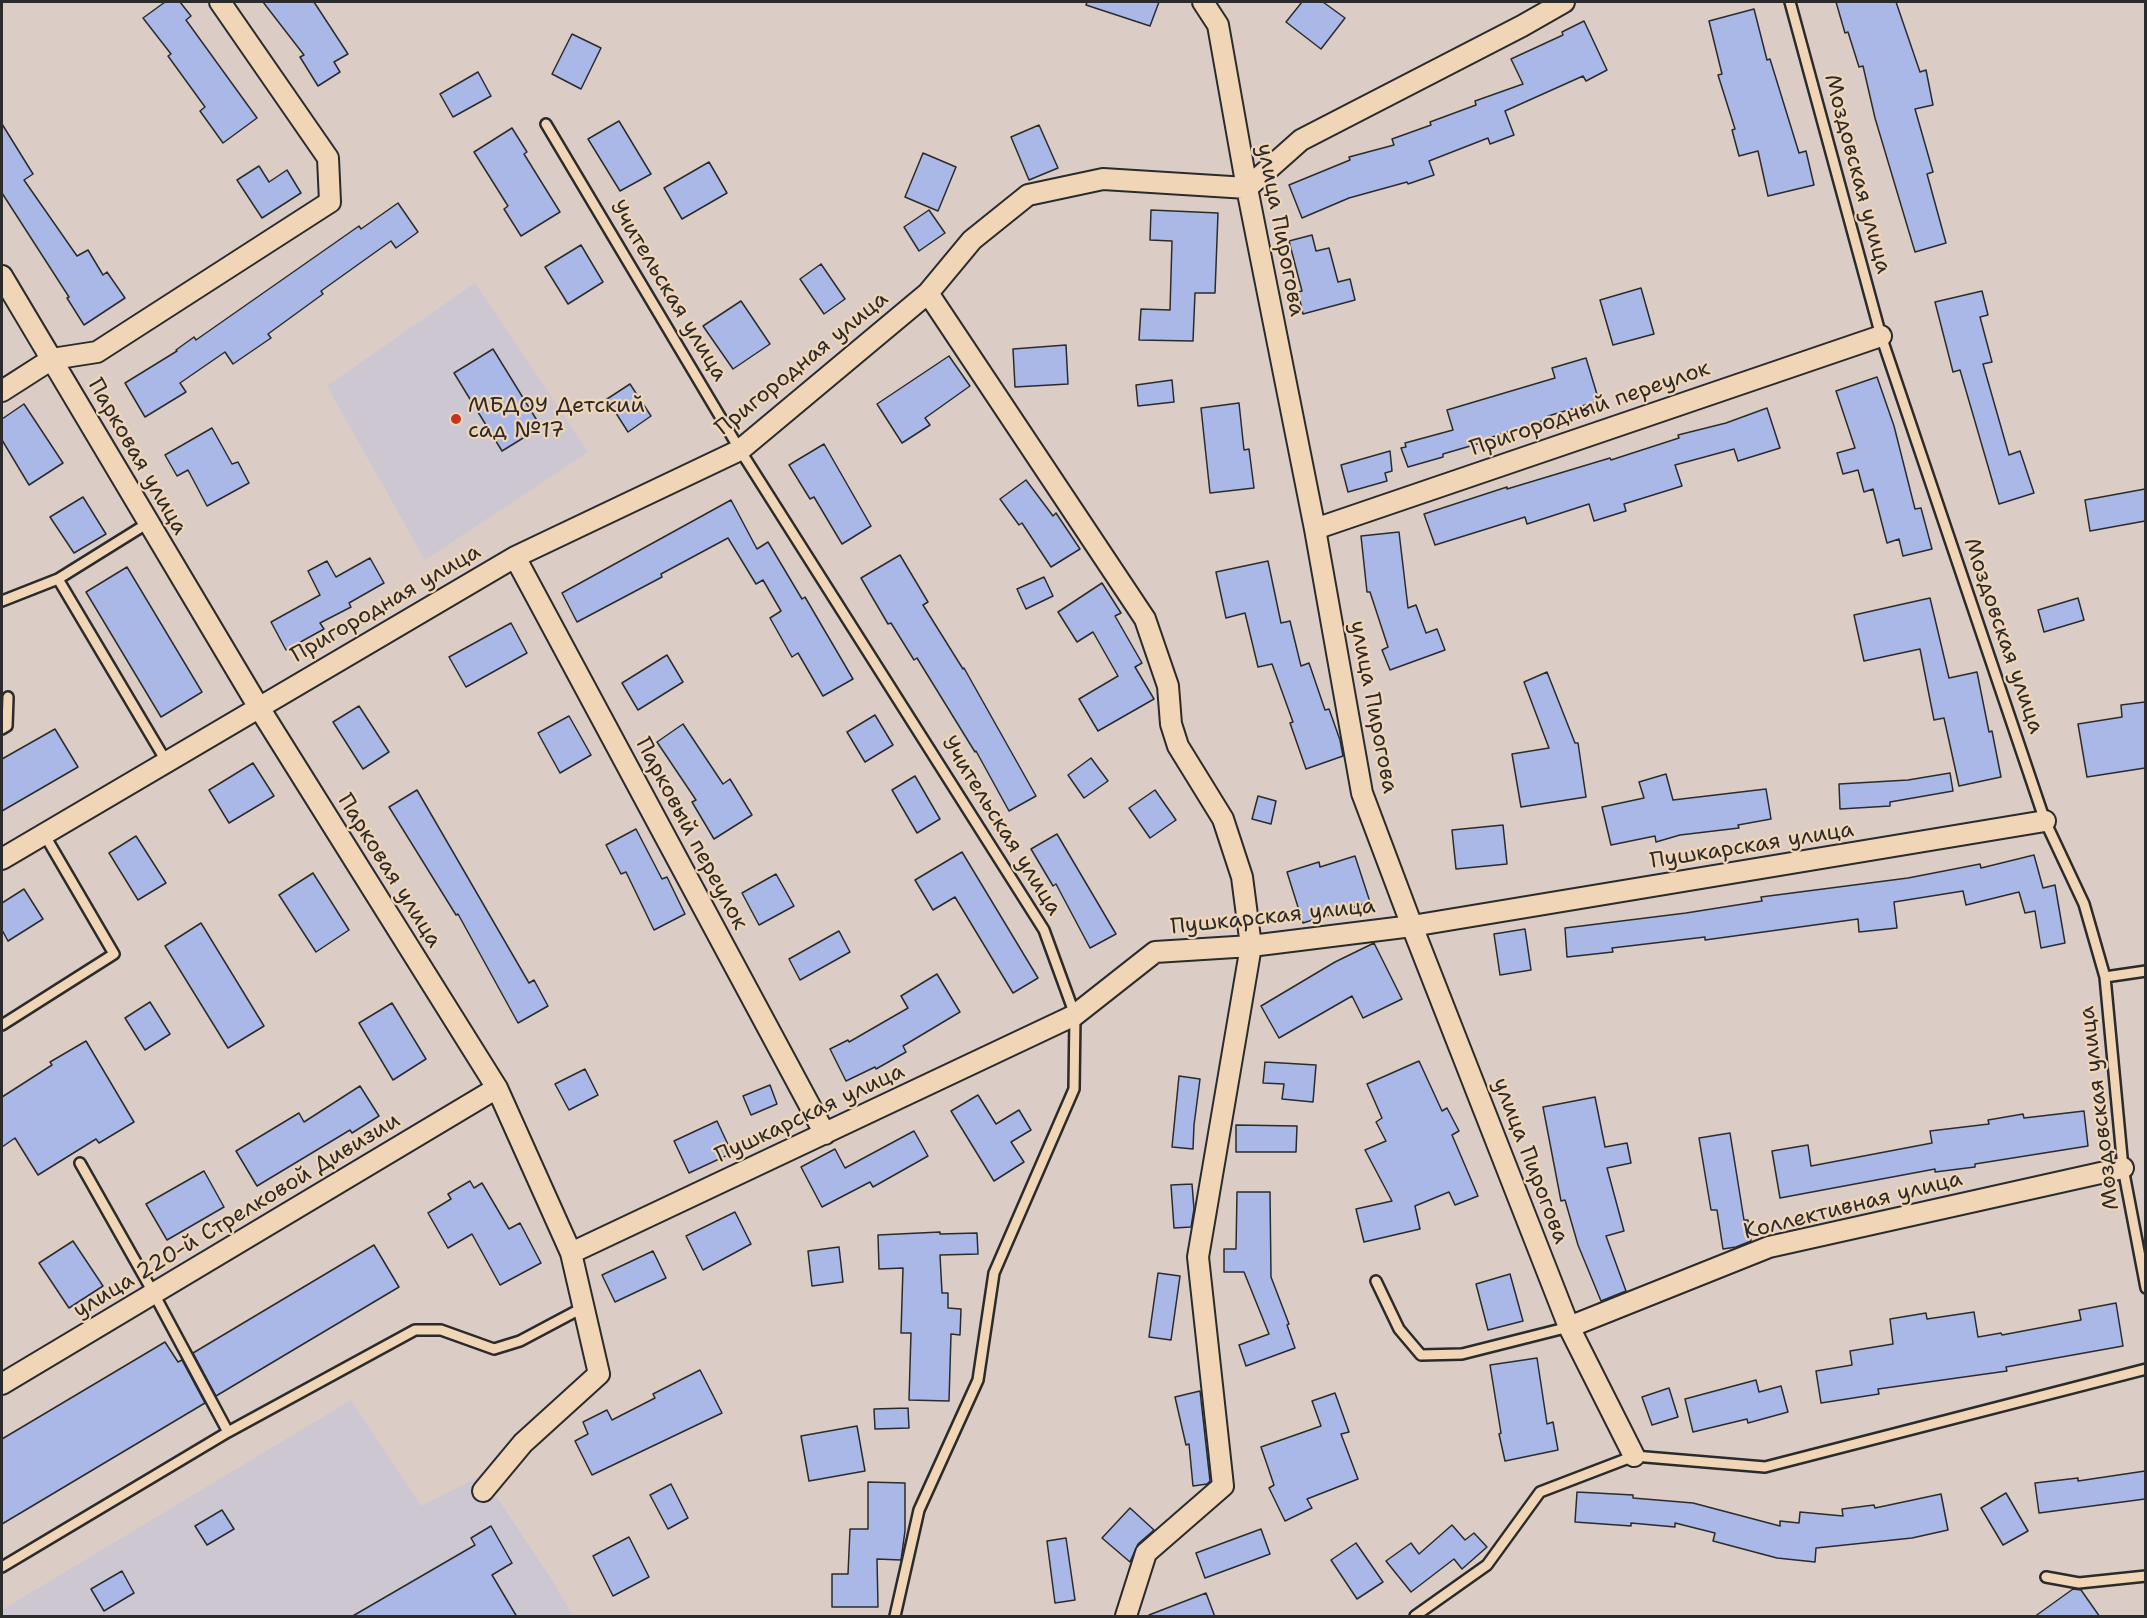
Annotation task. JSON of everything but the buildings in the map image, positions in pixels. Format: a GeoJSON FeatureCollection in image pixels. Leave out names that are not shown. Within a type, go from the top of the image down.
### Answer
{"type":"FeatureCollection","features":[{"type":"Feature","properties":{"kind":"street"},"geometry":{"type":"LineString","coordinates":[[2,392],[52,359],[97,352],[330,202],[328,158],[220,2]]}},
{"type":"Feature","properties":{"kind":"street","name":"улица Пирогова"},"geometry":{"type":"LineString","coordinates":[[1203,2],[1218,25],[1246,188],[1315,529],[1362,793],[1569,1327],[1634,1456]]}},
{"type":"Feature","properties":{"kind":"street"},"geometry":{"type":"LineString","coordinates":[[1246,188],[1301,140],[1564,2]]}},
{"type":"Feature","properties":{"kind":"street","name":"Пригородная улица"},"geometry":{"type":"LineString","coordinates":[[2,859],[514,557],[740,450],[928,293],[972,240],[1028,195],[1102,178],[1246,188]]}},
{"type":"Feature","properties":{"kind":"street","name":"Парковая улица"},"geometry":{"type":"LineString","coordinates":[[2,276],[258,706],[497,1088],[571,1253],[599,1374],[523,1443],[483,1491]]}},
{"type":"Feature","properties":{"kind":"street"},"geometry":{"type":"LineString","coordinates":[[928,293],[1145,619],[1168,686],[1171,724],[1178,746],[1223,819],[1242,877],[1251,946],[1198,1257],[1223,1485],[1146,1553],[1126,1617]]}},
{"type":"Feature","properties":{"kind":"street","name":"Пригородный переулок"},"geometry":{"type":"LineString","coordinates":[[1315,529],[1881,336]]}},
{"type":"Feature","properties":{"kind":"street","name":"Парковый переулок"},"geometry":{"type":"LineString","coordinates":[[514,557],[825,1134]]}},
{"type":"Feature","properties":{"kind":"street","name":"Пушкарская улица"},"geometry":{"type":"LineString","coordinates":[[571,1253],[1075,1015],[1155,952],[1251,946],[1412,926],[2045,821]]}},
{"type":"Feature","properties":{"kind":"street","name":"улица 220-й Стрелковой Дивизии"},"geometry":{"type":"LineString","coordinates":[[2,1384],[497,1088]]}},
{"type":"Feature","properties":{"kind":"street","name":"Коллективная улица"},"geometry":{"type":"LineString","coordinates":[[1569,1327],[1769,1247],[2123,1168]]}},
{"type":"Feature","properties":{"kind":"lane","name":"Моздовская улица"},"geometry":{"type":"LineString","coordinates":[[1790,2],[1881,336],[2045,821],[2084,904],[2105,977],[2123,1168],[2145,1288]]}},
{"type":"Feature","properties":{"kind":"lane","name":"Учительская улица"},"geometry":{"type":"LineString","coordinates":[[546,124],[740,450],[1044,930],[1075,1015],[1074,1089],[994,1273],[978,1380],[919,1510],[895,1617]]}},
{"type":"Feature","properties":{"kind":"lane"},"geometry":{"type":"LineString","coordinates":[[2,601],[58,579],[148,523]]}},
{"type":"Feature","properties":{"kind":"lane"},"geometry":{"type":"LineString","coordinates":[[58,579],[166,761]]}},
{"type":"Feature","properties":{"kind":"lane"},"geometry":{"type":"LineString","coordinates":[[2,729],[7,726],[8,697]]}},
{"type":"Feature","properties":{"kind":"lane"},"geometry":{"type":"LineString","coordinates":[[2,1025],[114,954],[44,834]]}},
{"type":"Feature","properties":{"kind":"lane"},"geometry":{"type":"LineString","coordinates":[[2105,977],[2145,971]]}},
{"type":"Feature","properties":{"kind":"lane"},"geometry":{"type":"LineString","coordinates":[[80,1163],[228,1432]]}},
{"type":"Feature","properties":{"kind":"lane"},"geometry":{"type":"LineString","coordinates":[[1376,1281],[1399,1329],[1421,1355],[1462,1354],[1569,1327]]}},
{"type":"Feature","properties":{"kind":"lane"},"geometry":{"type":"LineString","coordinates":[[2,1567],[228,1432],[415,1329],[441,1330],[494,1349],[520,1341],[584,1307]]}},
{"type":"Feature","properties":{"kind":"lane"},"geometry":{"type":"LineString","coordinates":[[1414,1617],[1487,1565],[1540,1492],[1634,1456],[1766,1467],[2145,1369]]}},
{"type":"Feature","properties":{"kind":"lane"},"geometry":{"type":"LineString","coordinates":[[2046,1577],[2079,1583],[2145,1576]]}},
{"type":"Feature","properties":{"kind":"shaded area","name":"МБДОУ Детский сад №17"},"geometry":{"type":"Polygon","coordinates":[[[475,283],[588,452],[425,560],[327,386],[475,283]]]}},
{"type":"Feature","properties":{"kind":"shaded area"},"geometry":{"type":"Polygon","coordinates":[[[351,1400],[421,1506],[482,1475],[552,1580],[573,1616],[2,1616],[2,1610],[351,1400]]]}},
{"type":"Feature","properties":{"kind":"place","name":"МБДОУ Детский сад №17"},"geometry":{"type":"Point","coordinates":[456,419]}}]}
